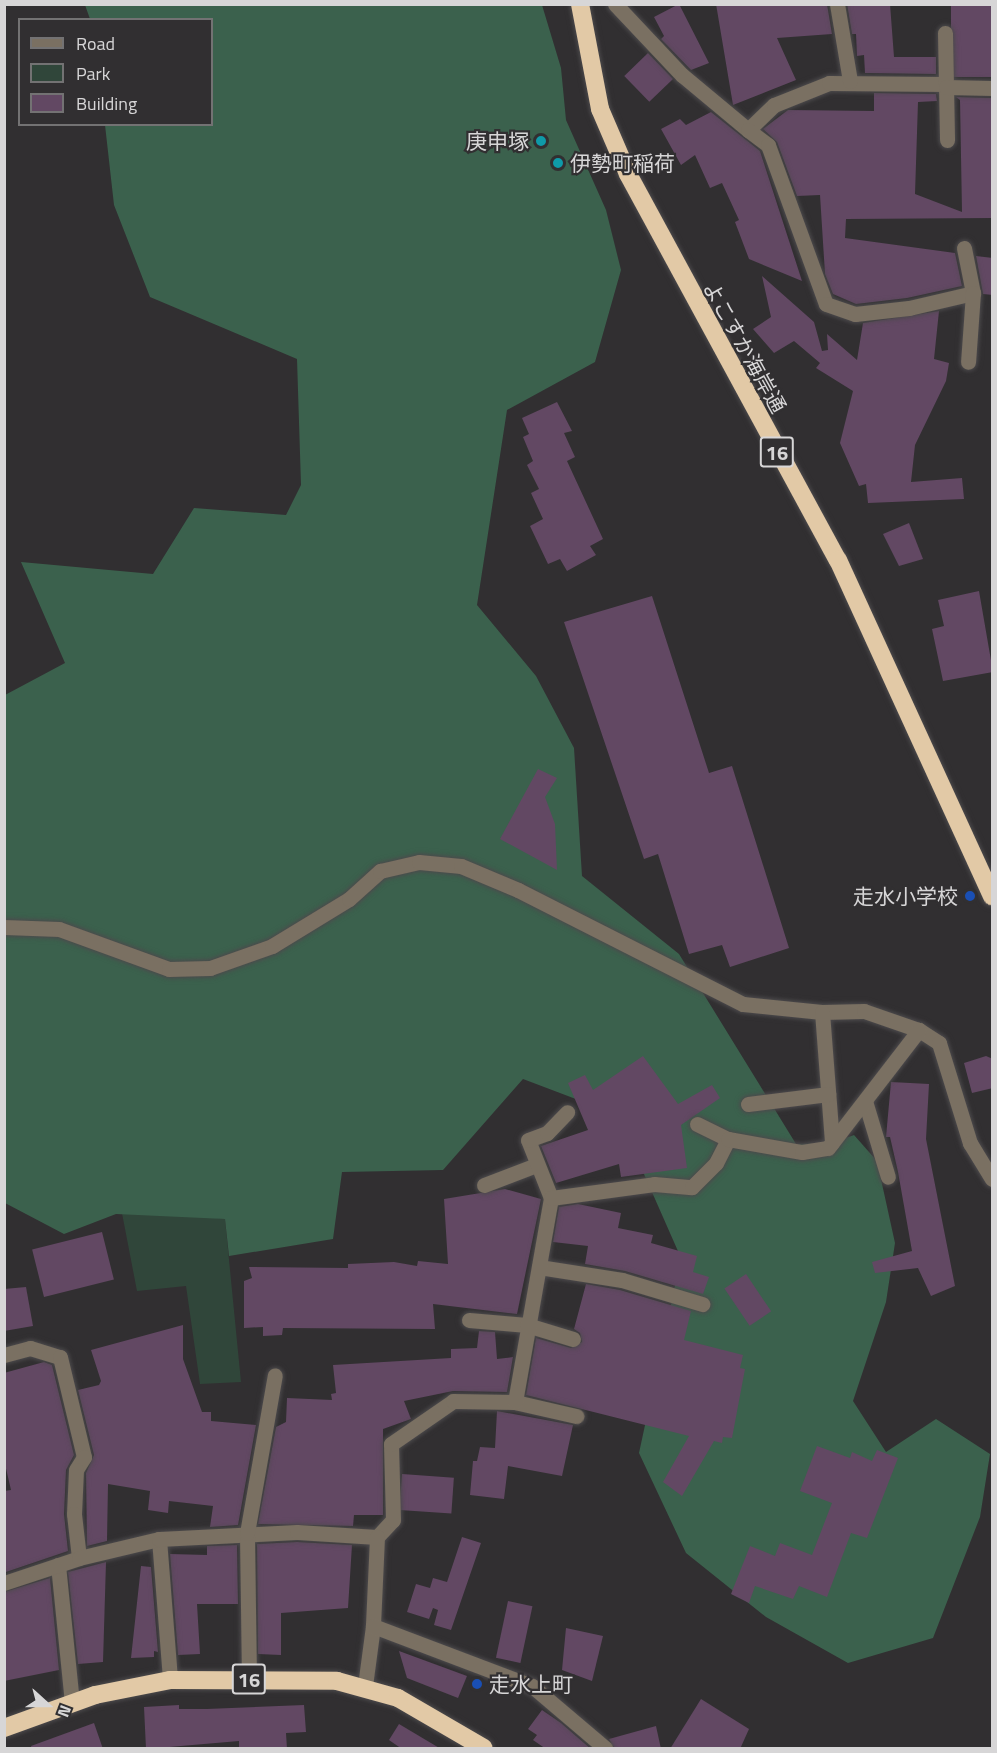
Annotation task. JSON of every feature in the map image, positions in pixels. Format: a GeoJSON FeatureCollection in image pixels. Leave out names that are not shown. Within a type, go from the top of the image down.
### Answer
{"type":"FeatureCollection","features":[{"type":"Feature","properties":{"kind":"highway","name":"よこすか海岸通"},"geometry":{"type":"LineString","coordinates":[[580,4],[600,108],[627,174],[838,560],[993,896]]}},
{"type":"Feature","properties":{"kind":"highway","name":"16"},"geometry":{"type":"LineString","coordinates":[[4,1728],[72,1702],[128,1686],[170,1680],[337,1681],[365,1686],[398,1698],[484,1749]]}},
{"type":"Feature","properties":{"kind":"street"},"geometry":{"type":"LineString","coordinates":[[837,4],[850,81]]}},
{"type":"Feature","properties":{"kind":"street"},"geometry":{"type":"LineString","coordinates":[[616,5],[682,75],[768,145],[826,304],[855,314],[909,308],[973,293]]}},
{"type":"Feature","properties":{"kind":"street"},"geometry":{"type":"LineString","coordinates":[[945,33],[947,140]]}},
{"type":"Feature","properties":{"kind":"street"},"geometry":{"type":"LineString","coordinates":[[748,130],[774,105],[829,83],[850,81],[993,88]]}},
{"type":"Feature","properties":{"kind":"street"},"geometry":{"type":"LineString","coordinates":[[964,248],[973,293],[968,362]]}},
{"type":"Feature","properties":{"kind":"street"},"geometry":{"type":"LineString","coordinates":[[4,927],[59,928],[168,969],[210,968],[272,946],[349,899],[380,871],[419,862],[461,866],[528,895],[743,1004],[822,1012],[864,1011],[920,1030],[939,1043],[970,1143],[993,1179]]}},
{"type":"Feature","properties":{"kind":"street"},"geometry":{"type":"LineString","coordinates":[[822,1012],[832,1143]]}},
{"type":"Feature","properties":{"kind":"street"},"geometry":{"type":"LineString","coordinates":[[697,1124],[728,1139],[802,1152],[828,1148],[920,1030]]}},
{"type":"Feature","properties":{"kind":"street"},"geometry":{"type":"LineString","coordinates":[[748,1104],[828,1094]]}},
{"type":"Feature","properties":{"kind":"street"},"geometry":{"type":"LineString","coordinates":[[865,1101],[888,1177]]}},
{"type":"Feature","properties":{"kind":"street"},"geometry":{"type":"LineString","coordinates":[[515,1402],[551,1198],[528,1140],[547,1133],[567,1112]]}},
{"type":"Feature","properties":{"kind":"street"},"geometry":{"type":"LineString","coordinates":[[551,1198],[654,1184],[692,1187],[716,1163],[728,1139]]}},
{"type":"Feature","properties":{"kind":"street"},"geometry":{"type":"LineString","coordinates":[[484,1185],[537,1165]]}},
{"type":"Feature","properties":{"kind":"street"},"geometry":{"type":"LineString","coordinates":[[539,1267],[622,1280],[702,1304]]}},
{"type":"Feature","properties":{"kind":"street"},"geometry":{"type":"LineString","coordinates":[[469,1320],[527,1325],[573,1339]]}},
{"type":"Feature","properties":{"kind":"street"},"geometry":{"type":"LineString","coordinates":[[4,1355],[30,1348],[60,1357],[84,1457],[76,1470],[75,1503],[79,1558]]}},
{"type":"Feature","properties":{"kind":"street"},"geometry":{"type":"LineString","coordinates":[[249,1679],[247,1533],[275,1375]]}},
{"type":"Feature","properties":{"kind":"street"},"geometry":{"type":"LineString","coordinates":[[365,1686],[373,1626],[377,1537],[393,1520],[391,1444],[453,1401],[515,1402],[576,1416]]}},
{"type":"Feature","properties":{"kind":"street"},"geometry":{"type":"LineString","coordinates":[[4,1583],[79,1558],[159,1539],[247,1533],[377,1537]]}},
{"type":"Feature","properties":{"kind":"street"},"geometry":{"type":"LineString","coordinates":[[159,1539],[170,1680]]}},
{"type":"Feature","properties":{"kind":"street"},"geometry":{"type":"LineString","coordinates":[[58,1565],[72,1702]]}},
{"type":"Feature","properties":{"kind":"street"},"geometry":{"type":"LineString","coordinates":[[373,1626],[532,1686],[605,1749]]}},
{"type":"Feature","properties":{"kind":"green space"},"geometry":{"type":"Polygon","coordinates":[[[85,5],[542,5],[561,68],[566,120],[606,210],[621,270],[595,362],[507,410],[477,605],[536,676],[574,748],[582,876],[679,954],[796,1144],[832,1143],[854,1135],[877,1161],[895,1243],[886,1302],[853,1401],[886,1452],[936,1419],[990,1454],[980,1517],[933,1638],[848,1663],[766,1617],[686,1553],[639,1453],[681,1258],[618,1115],[523,1079],[443,1170],[342,1172],[333,1239],[229,1256],[225,1219],[116,1214],[64,1234],[5,1203],[5,695],[65,663],[21,562],[153,574],[194,508],[286,515],[301,485],[297,359],[150,297],[114,205],[105,126],[213,126],[213,18],[90,18],[85,5]]]}},
{"type":"Feature","properties":{"kind":"green space"},"geometry":{"type":"Polygon","coordinates":[[[121,1208],[225,1219],[241,1382],[200,1384],[186,1286],[137,1291],[121,1208]]]}},
{"type":"Feature","properties":{"kind":"building"},"geometry":{"type":"Polygon","coordinates":[[[679,4],[709,63],[691,70],[661,39],[664,36],[654,17],[679,4]]]}},
{"type":"Feature","properties":{"kind":"building"},"geometry":{"type":"Polygon","coordinates":[[[716,4],[827,4],[832,34],[777,38],[796,80],[733,105],[716,4]]]}},
{"type":"Feature","properties":{"kind":"building"},"geometry":{"type":"Polygon","coordinates":[[[847,4],[890,4],[894,57],[936,57],[936,74],[865,73],[864,55],[857,56],[856,34],[852,34],[847,4]]]}},
{"type":"Feature","properties":{"kind":"building"},"geometry":{"type":"Polygon","coordinates":[[[951,4],[992,4],[992,77],[951,77],[951,4]]]}},
{"type":"Feature","properties":{"kind":"building"},"geometry":{"type":"Polygon","coordinates":[[[648,53],[673,79],[649,102],[624,76],[648,53]]]}},
{"type":"Feature","properties":{"kind":"building"},"geometry":{"type":"Polygon","coordinates":[[[874,93],[936,94],[937,101],[918,102],[915,194],[962,212],[960,100],[956,97],[993,98],[993,218],[846,219],[845,238],[955,253],[962,286],[907,298],[856,304],[833,294],[825,274],[820,195],[797,196],[777,142],[763,129],[788,110],[874,111],[874,93]]]}},
{"type":"Feature","properties":{"kind":"building"},"geometry":{"type":"Polygon","coordinates":[[[711,112],[760,151],[802,281],[749,259],[735,222],[739,220],[722,183],[710,188],[695,155],[681,165],[661,129],[680,119],[686,125],[711,112]]]}},
{"type":"Feature","properties":{"kind":"building"},"geometry":{"type":"Polygon","coordinates":[[[976,256],[993,258],[993,295],[983,294],[976,256]]]}},
{"type":"Feature","properties":{"kind":"building"},"geometry":{"type":"Polygon","coordinates":[[[762,276],[814,322],[822,351],[828,350],[827,334],[857,360],[863,323],[939,311],[934,359],[949,363],[946,381],[915,445],[911,482],[962,478],[964,499],[868,503],[866,484],[859,486],[840,443],[853,391],[816,368],[820,363],[794,341],[774,353],[753,329],[771,317],[762,276]]]}},
{"type":"Feature","properties":{"kind":"building"},"geometry":{"type":"Polygon","coordinates":[[[557,402],[572,431],[564,433],[575,457],[567,461],[603,539],[590,546],[596,555],[567,571],[560,559],[548,564],[530,526],[543,519],[531,493],[539,489],[527,465],[533,461],[523,437],[529,434],[522,418],[557,402]]]}},
{"type":"Feature","properties":{"kind":"building"},"geometry":{"type":"Polygon","coordinates":[[[909,523],[923,559],[899,566],[883,534],[909,523]]]}},
{"type":"Feature","properties":{"kind":"building"},"geometry":{"type":"Polygon","coordinates":[[[979,591],[993,672],[943,681],[932,629],[944,626],[938,600],[979,591]]]}},
{"type":"Feature","properties":{"kind":"building"},"geometry":{"type":"Polygon","coordinates":[[[652,596],[709,773],[732,766],[789,948],[730,967],[722,945],[689,954],[658,854],[644,859],[564,622],[652,596]]]}},
{"type":"Feature","properties":{"kind":"building"},"geometry":{"type":"Polygon","coordinates":[[[538,769],[557,778],[545,797],[555,824],[557,870],[500,839],[538,769]]]}},
{"type":"Feature","properties":{"kind":"building"},"geometry":{"type":"Polygon","coordinates":[[[643,1056],[678,1104],[712,1085],[720,1098],[681,1125],[687,1168],[621,1177],[619,1164],[556,1183],[541,1146],[588,1130],[568,1083],[585,1075],[593,1090],[643,1056]]]}},
{"type":"Feature","properties":{"kind":"building"},"geometry":{"type":"Polygon","coordinates":[[[986,1056],[993,1059],[993,1088],[972,1093],[964,1063],[986,1056]]]}},
{"type":"Feature","properties":{"kind":"building"},"geometry":{"type":"Polygon","coordinates":[[[891,1082],[929,1084],[926,1139],[955,1286],[931,1296],[918,1268],[875,1273],[872,1262],[912,1251],[898,1172],[890,1137],[886,1137],[891,1082]]]}},
{"type":"Feature","properties":{"kind":"building"},"geometry":{"type":"Polygon","coordinates":[[[505,1189],[541,1199],[517,1314],[433,1304],[435,1329],[283,1328],[282,1335],[263,1336],[263,1327],[244,1328],[244,1281],[252,1278],[249,1267],[348,1268],[348,1264],[394,1262],[417,1266],[418,1261],[448,1264],[444,1199],[505,1189]]]}},
{"type":"Feature","properties":{"kind":"building"},"geometry":{"type":"Polygon","coordinates":[[[578,1204],[621,1213],[618,1228],[653,1235],[651,1243],[697,1256],[693,1272],[709,1277],[703,1294],[625,1271],[585,1264],[588,1246],[553,1242],[559,1207],[578,1204]]]}},
{"type":"Feature","properties":{"kind":"building"},"geometry":{"type":"Polygon","coordinates":[[[102,1232],[114,1280],[44,1297],[32,1249],[102,1232]]]}},
{"type":"Feature","properties":{"kind":"building"},"geometry":{"type":"Polygon","coordinates":[[[746,1274],[771,1311],[750,1326],[724,1289],[746,1274]]]}},
{"type":"Feature","properties":{"kind":"building"},"geometry":{"type":"Polygon","coordinates":[[[586,1284],[620,1290],[691,1311],[684,1340],[743,1355],[740,1368],[745,1369],[732,1438],[723,1437],[722,1443],[714,1441],[682,1496],[663,1482],[689,1436],[526,1395],[536,1338],[571,1348],[582,1342],[580,1333],[574,1329],[586,1284]]]}},
{"type":"Feature","properties":{"kind":"building"},"geometry":{"type":"Polygon","coordinates":[[[26,1287],[33,1326],[4,1331],[4,1289],[26,1287]]]}},
{"type":"Feature","properties":{"kind":"building"},"geometry":{"type":"Polygon","coordinates":[[[183,1325],[183,1359],[202,1412],[211,1412],[211,1421],[256,1425],[238,1525],[210,1527],[213,1506],[169,1501],[168,1513],[148,1510],[150,1491],[108,1484],[107,1541],[87,1546],[86,1473],[94,1455],[78,1390],[99,1385],[101,1381],[91,1350],[183,1325]]]}},
{"type":"Feature","properties":{"kind":"building"},"geometry":{"type":"Polygon","coordinates":[[[479,1331],[495,1332],[497,1359],[513,1357],[507,1392],[453,1391],[404,1401],[411,1419],[383,1429],[383,1515],[354,1515],[353,1526],[258,1524],[276,1427],[286,1422],[287,1398],[332,1400],[331,1394],[336,1393],[333,1365],[451,1358],[451,1349],[477,1348],[479,1331]]]}},
{"type":"Feature","properties":{"kind":"building"},"geometry":{"type":"Polygon","coordinates":[[[44,1362],[52,1365],[74,1455],[66,1470],[64,1514],[68,1551],[6,1572],[4,1491],[11,1490],[4,1460],[4,1373],[44,1362]]]}},
{"type":"Feature","properties":{"kind":"building"},"geometry":{"type":"Polygon","coordinates":[[[497,1411],[573,1425],[562,1476],[508,1466],[504,1499],[470,1495],[473,1461],[477,1461],[480,1447],[495,1448],[497,1411]]]}},
{"type":"Feature","properties":{"kind":"building"},"geometry":{"type":"Polygon","coordinates":[[[817,1446],[850,1458],[852,1452],[872,1461],[877,1450],[898,1458],[867,1538],[851,1533],[827,1597],[799,1586],[793,1599],[755,1586],[749,1603],[731,1594],[750,1546],[775,1556],[780,1543],[812,1555],[832,1503],[800,1491],[817,1446]]]}},
{"type":"Feature","properties":{"kind":"building"},"geometry":{"type":"Polygon","coordinates":[[[402,1474],[454,1478],[451,1514],[399,1510],[402,1474]]]}},
{"type":"Feature","properties":{"kind":"building"},"geometry":{"type":"Polygon","coordinates":[[[462,1537],[481,1543],[451,1630],[434,1625],[438,1610],[433,1608],[429,1619],[407,1612],[416,1584],[430,1588],[433,1578],[447,1582],[462,1537]]]}},
{"type":"Feature","properties":{"kind":"building"},"geometry":{"type":"Polygon","coordinates":[[[297,1542],[352,1545],[348,1608],[281,1613],[281,1655],[258,1654],[257,1544],[297,1542]]]}},
{"type":"Feature","properties":{"kind":"building"},"geometry":{"type":"Polygon","coordinates":[[[237,1545],[238,1604],[197,1604],[200,1654],[178,1655],[170,1554],[207,1555],[207,1546],[237,1545]]]}},
{"type":"Feature","properties":{"kind":"building"},"geometry":{"type":"Polygon","coordinates":[[[106,1562],[103,1662],[78,1664],[68,1572],[106,1562]]]}},
{"type":"Feature","properties":{"kind":"building"},"geometry":{"type":"Polygon","coordinates":[[[141,1566],[151,1567],[158,1652],[154,1651],[154,1657],[131,1658],[141,1566]]]}},
{"type":"Feature","properties":{"kind":"building"},"geometry":{"type":"Polygon","coordinates":[[[50,1578],[59,1670],[4,1681],[4,1592],[50,1578]]]}},
{"type":"Feature","properties":{"kind":"building"},"geometry":{"type":"Polygon","coordinates":[[[508,1601],[532,1606],[520,1663],[496,1658],[508,1601]]]}},
{"type":"Feature","properties":{"kind":"building"},"geometry":{"type":"Polygon","coordinates":[[[566,1628],[603,1636],[592,1681],[562,1670],[566,1628]]]}},
{"type":"Feature","properties":{"kind":"building"},"geometry":{"type":"Polygon","coordinates":[[[399,1651],[467,1676],[458,1698],[407,1678],[399,1651]]]}},
{"type":"Feature","properties":{"kind":"building"},"geometry":{"type":"Polygon","coordinates":[[[701,1699],[749,1729],[740,1749],[670,1749],[701,1699]]]}},
{"type":"Feature","properties":{"kind":"building"},"geometry":{"type":"Polygon","coordinates":[[[179,1705],[179,1709],[207,1709],[304,1705],[306,1732],[286,1733],[287,1749],[239,1749],[239,1741],[146,1749],[144,1707],[179,1705]]]}},
{"type":"Feature","properties":{"kind":"building"},"geometry":{"type":"Polygon","coordinates":[[[542,1710],[591,1749],[546,1749],[533,1740],[537,1735],[528,1729],[542,1710]]]}},
{"type":"Feature","properties":{"kind":"building"},"geometry":{"type":"Polygon","coordinates":[[[94,1723],[103,1749],[32,1749],[31,1746],[94,1723]]]}},
{"type":"Feature","properties":{"kind":"building"},"geometry":{"type":"Polygon","coordinates":[[[399,1724],[441,1749],[402,1749],[389,1740],[399,1724]]]}},
{"type":"Feature","properties":{"kind":"building"},"geometry":{"type":"Polygon","coordinates":[[[656,1726],[661,1749],[615,1749],[609,1739],[656,1726]]]}},
{"type":"Feature","properties":{"kind":"place","name":"庚申塚"},"geometry":{"type":"Point","coordinates":[541,141]}},
{"type":"Feature","properties":{"kind":"place","name":"伊勢町稲荷"},"geometry":{"type":"Point","coordinates":[558,163]}},
{"type":"Feature","properties":{"kind":"place","name":"走水小学校"},"geometry":{"type":"Point","coordinates":[970,896]}},
{"type":"Feature","properties":{"kind":"place","name":"走水上町"},"geometry":{"type":"Point","coordinates":[477,1684]}}]}
